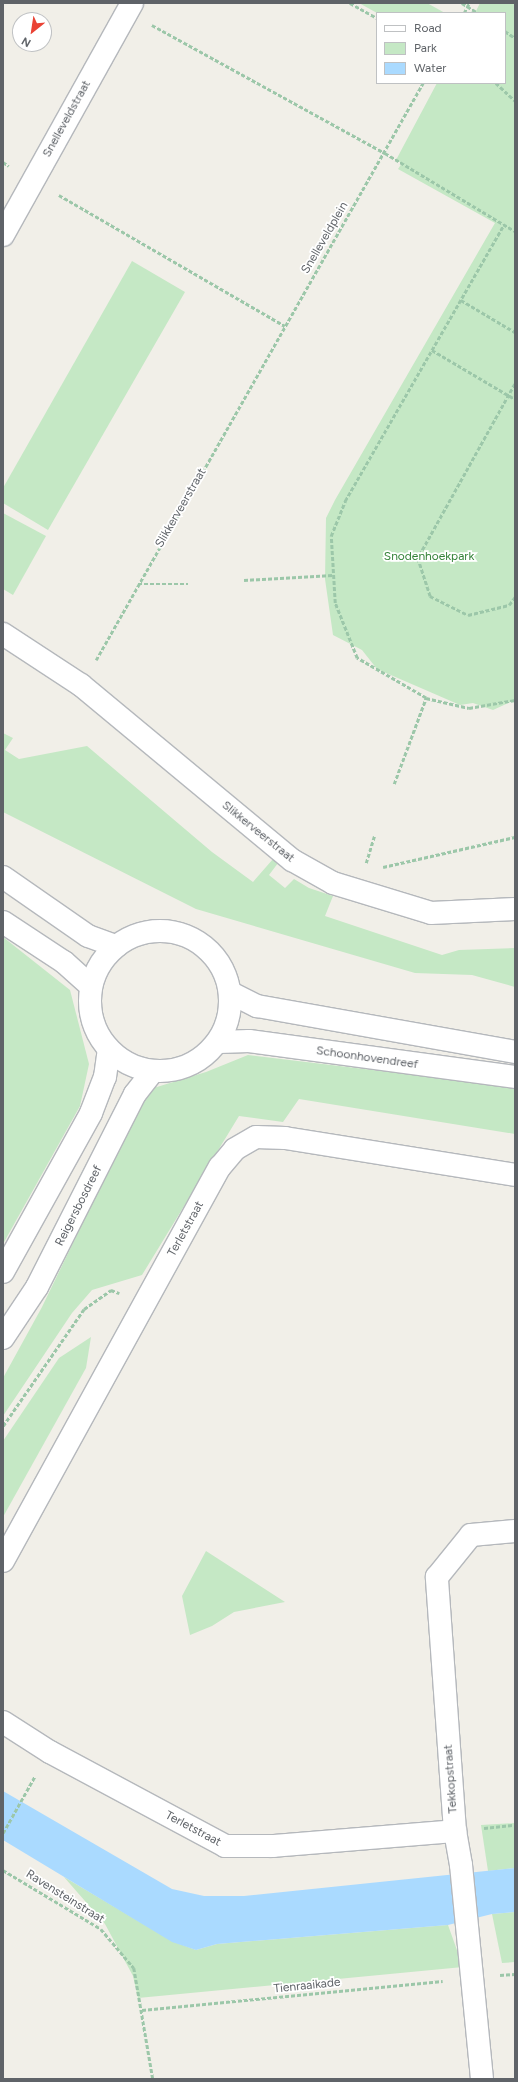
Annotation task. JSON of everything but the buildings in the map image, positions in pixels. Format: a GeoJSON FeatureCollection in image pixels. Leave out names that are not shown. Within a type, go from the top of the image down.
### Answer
{"type":"FeatureCollection","features":[{"type":"Feature","properties":{"kind":"street","name":"Snelleveldstraat"},"geometry":{"type":"LineString","coordinates":[[3,235],[130,7]]}},
{"type":"Feature","properties":{"kind":"street","name":"Slikkerveerstraat"},"geometry":{"type":"LineString","coordinates":[[3,634],[81,685],[292,860],[333,883],[431,913],[515,909]]}},
{"type":"Feature","properties":{"kind":"street"},"geometry":{"type":"LineString","coordinates":[[3,877],[88,936],[116,946]]}},
{"type":"Feature","properties":{"kind":"street"},"geometry":{"type":"LineString","coordinates":[[3,922],[64,962],[91,986]]}},
{"type":"Feature","properties":{"kind":"street"},"geometry":{"type":"LineString","coordinates":[[162,930],[187,936],[208,949],[220,964],[231,993],[230,1018],[219,1042],[201,1060],[178,1070],[152,1072],[128,1064],[109,1050],[96,1032],[90,1009],[91,986],[100,964],[116,946],[138,934],[162,930]]}},
{"type":"Feature","properties":{"kind":"street"},"geometry":{"type":"LineString","coordinates":[[231,993],[257,1006],[515,1052]]}},
{"type":"Feature","properties":{"kind":"street","name":"Schoonhovendreef"},"geometry":{"type":"LineString","coordinates":[[219,1042],[249,1041],[515,1077]]}},
{"type":"Feature","properties":{"kind":"street"},"geometry":{"type":"LineString","coordinates":[[3,1272],[91,1113],[106,1077],[109,1050]]}},
{"type":"Feature","properties":{"kind":"street","name":"Reigersbosdreef"},"geometry":{"type":"LineString","coordinates":[[3,1338],[37,1287],[135,1094],[152,1072]]}},
{"type":"Feature","properties":{"kind":"street","name":"Terletstraat"},"geometry":{"type":"LineString","coordinates":[[3,1561],[220,1167],[235,1149],[256,1138],[285,1138],[515,1175]]}},
{"type":"Feature","properties":{"kind":"street","name":"Tekkopstraat"},"geometry":{"type":"LineString","coordinates":[[482,2079],[461,1865],[455,1831],[437,1577],[471,1535],[515,1531]]}},
{"type":"Feature","properties":{"kind":"street","name":"Terletstraat"},"geometry":{"type":"LineString","coordinates":[[3,1722],[50,1752],[225,1846],[273,1846],[455,1831]]}},
{"type":"Feature","properties":{"kind":"path"},"geometry":{"type":"LineString","coordinates":[[350,3],[376,17]]}},
{"type":"Feature","properties":{"kind":"path"},"geometry":{"type":"LineString","coordinates":[[462,3],[468,5],[477,12]]}},
{"type":"Feature","properties":{"kind":"path"},"geometry":{"type":"LineString","coordinates":[[130,7],[385,153],[515,231]]}},
{"type":"Feature","properties":{"kind":"path"},"geometry":{"type":"LineString","coordinates":[[506,32],[515,38]]}},
{"type":"Feature","properties":{"kind":"path"},"geometry":{"type":"LineString","coordinates":[[385,153],[422,84]]}},
{"type":"Feature","properties":{"kind":"path"},"geometry":{"type":"LineString","coordinates":[[497,84],[515,101]]}},
{"type":"Feature","properties":{"kind":"path","name":"Snelleveldplein"},"geometry":{"type":"LineString","coordinates":[[282,332],[385,153]]}},
{"type":"Feature","properties":{"kind":"path"},"geometry":{"type":"LineString","coordinates":[[3,162],[285,326]]}},
{"type":"Feature","properties":{"kind":"path"},"geometry":{"type":"LineString","coordinates":[[504,224],[345,501],[331,536],[335,603],[357,658],[426,698],[469,708],[515,700]]}},
{"type":"Feature","properties":{"kind":"path"},"geometry":{"type":"LineString","coordinates":[[461,300],[515,332]]}},
{"type":"Feature","properties":{"kind":"path","name":"Slikkerveerstraat"},"geometry":{"type":"LineString","coordinates":[[81,685],[282,332]]}},
{"type":"Feature","properties":{"kind":"path"},"geometry":{"type":"LineString","coordinates":[[432,350],[515,399]]}},
{"type":"Feature","properties":{"kind":"path"},"geometry":{"type":"LineString","coordinates":[[515,384],[418,558],[430,596],[468,615],[508,605],[515,597]]}},
{"type":"Feature","properties":{"kind":"path"},"geometry":{"type":"LineString","coordinates":[[244,580],[333,575]]}},
{"type":"Feature","properties":{"kind":"path"},"geometry":{"type":"LineString","coordinates":[[138,584],[188,584]]}},
{"type":"Feature","properties":{"kind":"path"},"geometry":{"type":"LineString","coordinates":[[394,784],[426,698]]}},
{"type":"Feature","properties":{"kind":"path"},"geometry":{"type":"LineString","coordinates":[[378,868],[515,837]]}},
{"type":"Feature","properties":{"kind":"path"},"geometry":{"type":"LineString","coordinates":[[3,1426],[84,1309],[111,1290],[146,1302]]}},
{"type":"Feature","properties":{"kind":"path"},"geometry":{"type":"LineString","coordinates":[[3,1833],[32,1783]]}},
{"type":"Feature","properties":{"kind":"path","name":"Ravensteinstraat"},"geometry":{"type":"LineString","coordinates":[[3,1870],[101,1929],[134,1968],[153,2079]]}},
{"type":"Feature","properties":{"kind":"path","name":"Tienraaikade"},"geometry":{"type":"LineString","coordinates":[[142,2010],[473,1978]]}},
{"type":"Feature","properties":{"kind":"green space"},"geometry":{"type":"Polygon","coordinates":[[[359,3],[427,3],[443,12],[376,12],[359,3]]]}},
{"type":"Feature","properties":{"kind":"green space","name":"Snodenhoekpark"},"geometry":{"type":"Polygon","coordinates":[[[480,3],[515,3],[515,700],[493,710],[473,703],[460,705],[377,669],[362,650],[333,635],[325,579],[326,518],[495,223],[398,169],[402,163],[396,160],[436,84],[506,84],[506,12],[476,12],[480,3]]]}},
{"type":"Feature","properties":{"kind":"green space"},"geometry":{"type":"Polygon","coordinates":[[[132,261],[185,292],[48,530],[3,503],[3,488],[132,261]]]}},
{"type":"Feature","properties":{"kind":"green space"},"geometry":{"type":"Polygon","coordinates":[[[3,513],[46,536],[13,595],[3,589],[3,513]]]}},
{"type":"Feature","properties":{"kind":"green space"},"geometry":{"type":"Polygon","coordinates":[[[3,733],[13,738],[5,750],[19,759],[87,746],[212,852],[253,882],[273,859],[278,863],[269,875],[285,888],[294,879],[309,888],[333,896],[325,916],[442,955],[459,950],[515,948],[515,987],[472,975],[415,973],[196,909],[3,812],[3,733]]]}},
{"type":"Feature","properties":{"kind":"green space"},"geometry":{"type":"Polygon","coordinates":[[[3,937],[70,990],[89,1064],[80,1106],[3,1244],[3,937]]]}},
{"type":"Feature","properties":{"kind":"green space"},"geometry":{"type":"Polygon","coordinates":[[[248,1055],[515,1087],[515,1134],[299,1099],[283,1122],[239,1116],[142,1275],[92,1290],[72,1313],[3,1416],[3,1378],[42,1307],[147,1090],[206,1072],[248,1055]]]}},
{"type":"Feature","properties":{"kind":"green space"},"geometry":{"type":"Polygon","coordinates":[[[91,1337],[86,1368],[3,1517],[3,1441],[59,1358],[91,1337]]]}},
{"type":"Feature","properties":{"kind":"green space"},"geometry":{"type":"Polygon","coordinates":[[[206,1551],[285,1602],[234,1612],[212,1626],[190,1635],[182,1596],[206,1551]]]}},
{"type":"Feature","properties":{"kind":"green space"},"geometry":{"type":"Polygon","coordinates":[[[515,1823],[515,1868],[488,1871],[481,1825],[515,1823]]]}},
{"type":"Feature","properties":{"kind":"green space"},"geometry":{"type":"Polygon","coordinates":[[[64,1877],[172,1941],[196,1950],[217,1944],[448,1925],[463,1967],[138,1998],[133,1976],[105,1924],[64,1877]]]}},
{"type":"Feature","properties":{"kind":"green space"},"geometry":{"type":"Polygon","coordinates":[[[515,1912],[515,1962],[502,1963],[492,1914],[515,1912]]]}},
{"type":"Feature","properties":{"kind":"water"},"geometry":{"type":"Polygon","coordinates":[[[3,1791],[172,1889],[204,1896],[244,1896],[515,1868],[515,1912],[492,1914],[448,1925],[217,1944],[196,1950],[172,1942],[3,1840],[3,1791]]]}}]}
